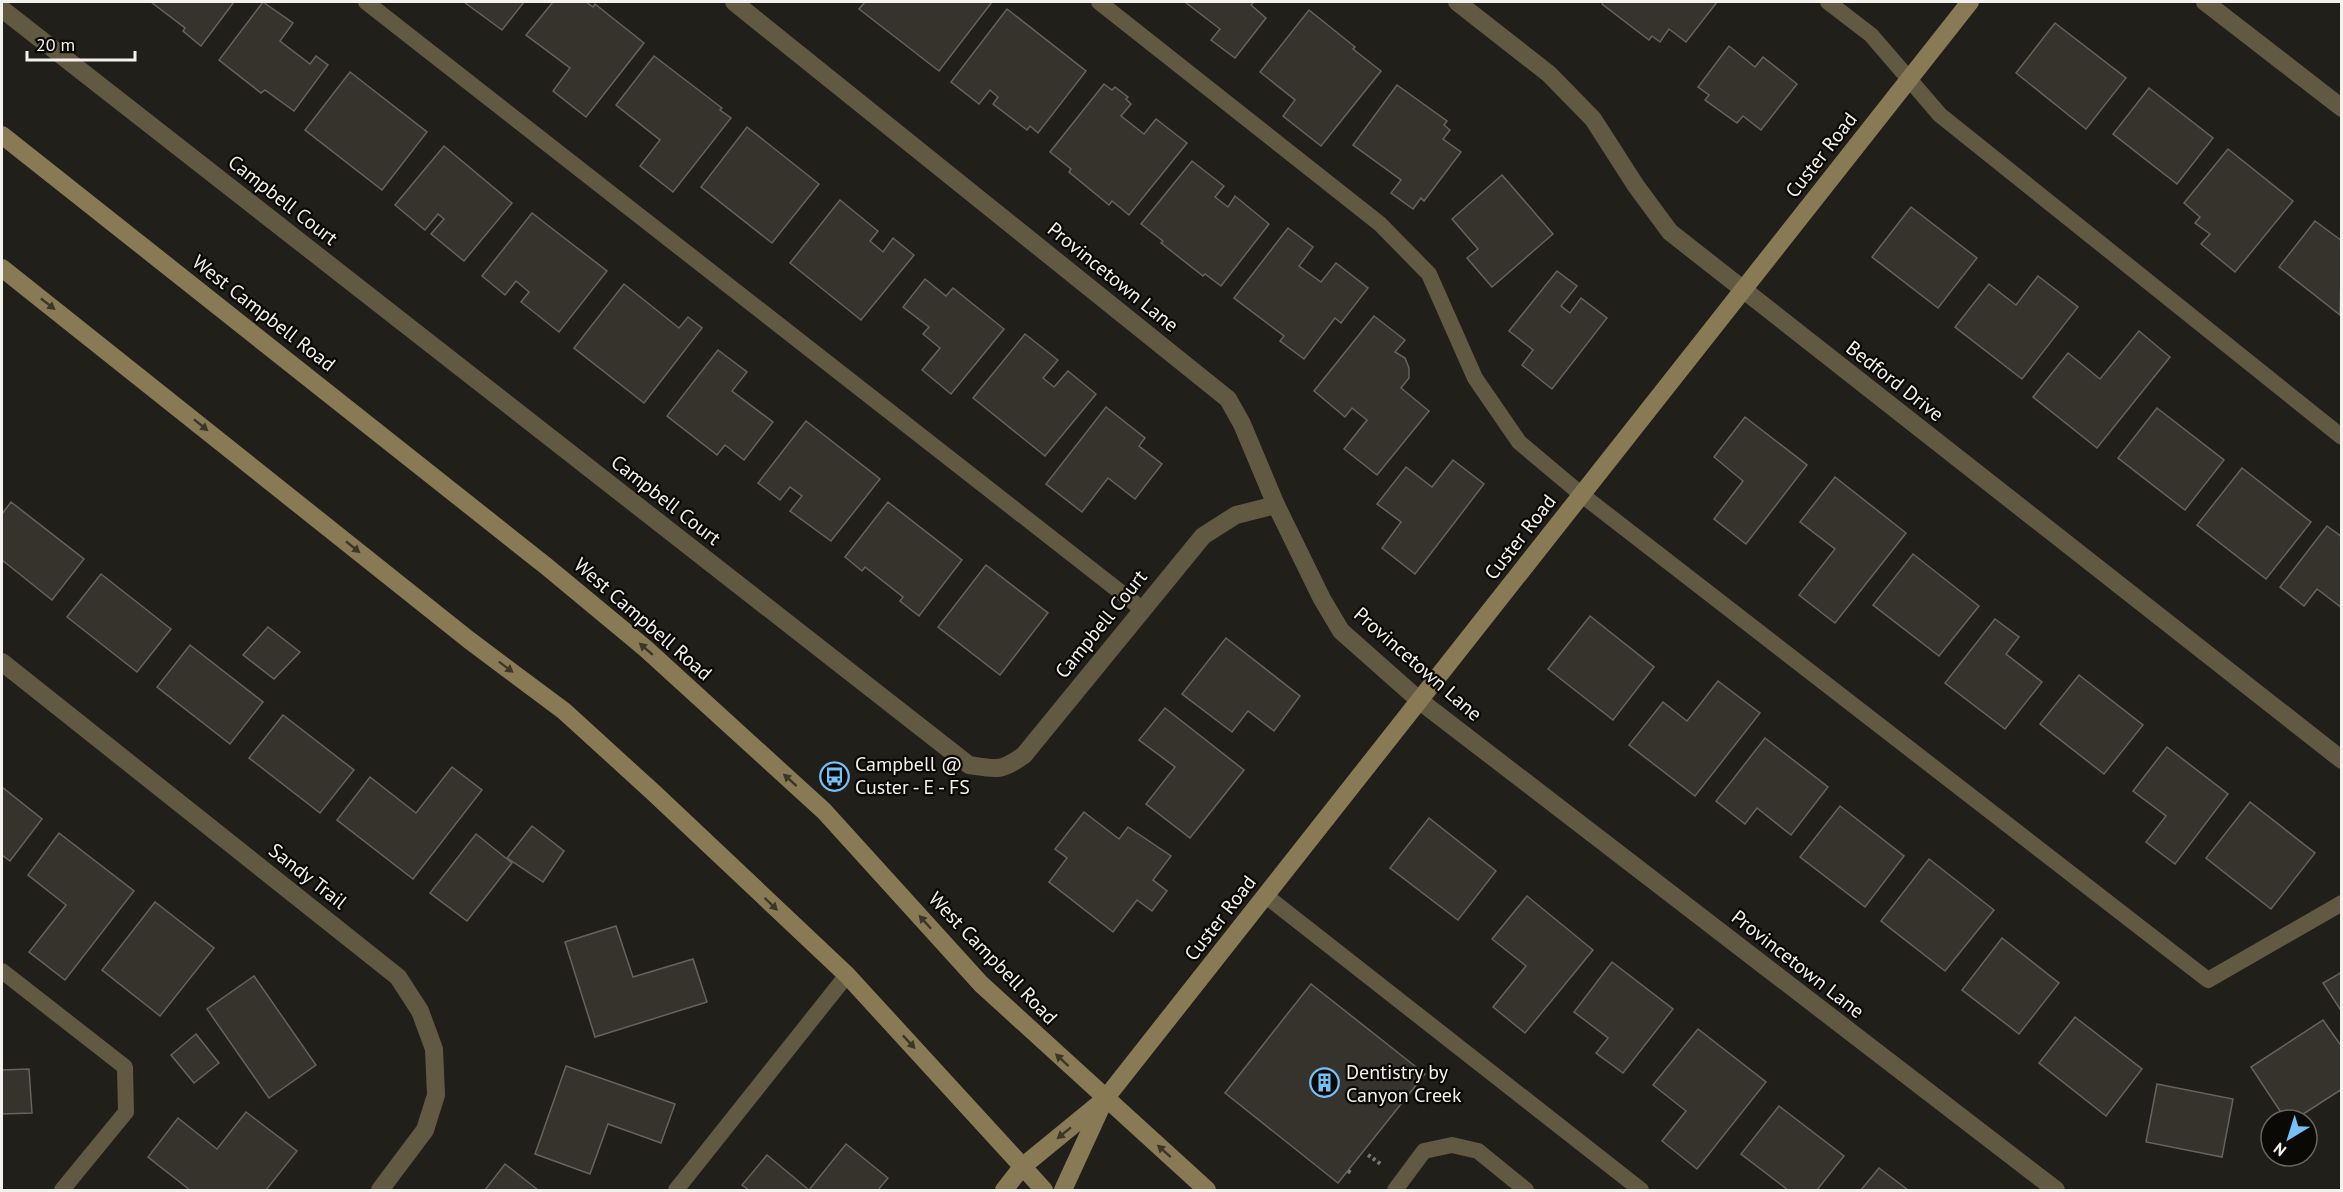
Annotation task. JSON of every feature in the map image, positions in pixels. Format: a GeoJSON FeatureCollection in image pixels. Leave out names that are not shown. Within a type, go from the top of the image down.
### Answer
{"type":"FeatureCollection","features":[{"type":"Feature","properties":{"kind":"main road","name":"Custer Road"},"geometry":{"type":"LineString","coordinates":[[1106,1099],[1970,2]]}},
{"type":"Feature","properties":{"kind":"main road","name":"West Campbell Road"},"geometry":{"type":"LineString","coordinates":[[2,135],[537,558],[645,648],[824,811],[981,984],[1207,1191]]}},
{"type":"Feature","properties":{"kind":"main road"},"geometry":{"type":"LineString","coordinates":[[2,268],[470,640],[564,711],[847,975],[1044,1191]]}},
{"type":"Feature","properties":{"kind":"main road"},"geometry":{"type":"LineString","coordinates":[[1004,1191],[1022,1167],[1106,1099]]}},
{"type":"Feature","properties":{"kind":"main road"},"geometry":{"type":"LineString","coordinates":[[1063,1191],[1106,1099]]}},
{"type":"Feature","properties":{"kind":"street","name":"Provincetown Lane"},"geometry":{"type":"LineString","coordinates":[[734,2],[1228,399],[1242,424],[1276,505],[1322,599],[1341,631],[1419,701],[2056,1191]]}},
{"type":"Feature","properties":{"kind":"street","name":"Bedford Drive"},"geometry":{"type":"LineString","coordinates":[[1457,2],[1549,74],[1593,119],[1636,186],[1670,232],[2342,760]]}},
{"type":"Feature","properties":{"kind":"street"},"geometry":{"type":"LineString","coordinates":[[2205,2],[2342,108]]}},
{"type":"Feature","properties":{"kind":"street","name":"Campbell Court"},"geometry":{"type":"LineString","coordinates":[[2,9],[969,765],[998,769],[1024,755],[1203,536],[1236,515],[1276,505]]}},
{"type":"Feature","properties":{"kind":"street","name":"Sandy Trail"},"geometry":{"type":"LineString","coordinates":[[2,662],[398,977],[420,1011],[434,1049],[436,1095],[425,1130],[380,1191]]}},
{"type":"Feature","properties":{"kind":"lane"},"geometry":{"type":"LineString","coordinates":[[366,2],[1142,609]]}},
{"type":"Feature","properties":{"kind":"lane"},"geometry":{"type":"LineString","coordinates":[[1099,2],[1380,224],[1429,274],[1475,378],[1519,442],[1582,495],[2208,980],[2342,903]]}},
{"type":"Feature","properties":{"kind":"lane"},"geometry":{"type":"LineString","coordinates":[[1828,2],[1871,35],[1940,115],[2342,437]]}},
{"type":"Feature","properties":{"kind":"lane"},"geometry":{"type":"LineString","coordinates":[[1266,896],[1641,1191]]}},
{"type":"Feature","properties":{"kind":"lane"},"geometry":{"type":"LineString","coordinates":[[2,971],[125,1067],[126,1112],[62,1191]]}},
{"type":"Feature","properties":{"kind":"lane"},"geometry":{"type":"LineString","coordinates":[[676,1191],[847,975]]}},
{"type":"Feature","properties":{"kind":"lane"},"geometry":{"type":"LineString","coordinates":[[1395,1191],[1424,1151],[1452,1144],[1478,1151],[1526,1191]]}},
{"type":"Feature","properties":{"kind":"path"},"geometry":{"type":"LineString","coordinates":[[1348,1171],[1353,1174]]}},
{"type":"Feature","properties":{"kind":"building"},"geometry":{"type":"Polygon","coordinates":[[[151,2],[234,2],[201,46],[183,31],[185,28],[151,2]]]}},
{"type":"Feature","properties":{"kind":"building"},"geometry":{"type":"Polygon","coordinates":[[[263,2],[293,23],[280,41],[310,64],[316,56],[328,65],[294,111],[265,90],[261,93],[219,60],[263,2]]]}},
{"type":"Feature","properties":{"kind":"building"},"geometry":{"type":"Polygon","coordinates":[[[464,2],[524,2],[502,30],[464,2]]]}},
{"type":"Feature","properties":{"kind":"building"},"geometry":{"type":"Polygon","coordinates":[[[553,2],[586,2],[593,7],[595,4],[644,43],[586,117],[553,91],[570,68],[526,35],[553,2]]]}},
{"type":"Feature","properties":{"kind":"building"},"geometry":{"type":"Polygon","coordinates":[[[865,2],[992,2],[939,71],[859,9],[865,2]]]}},
{"type":"Feature","properties":{"kind":"building"},"geometry":{"type":"Polygon","coordinates":[[[1185,2],[1254,2],[1251,5],[1266,18],[1235,58],[1211,40],[1220,29],[1185,2]]]}},
{"type":"Feature","properties":{"kind":"building"},"geometry":{"type":"Polygon","coordinates":[[[1603,2],[1717,2],[1686,42],[1669,29],[1660,42],[1652,36],[1649,40],[1602,4],[1603,2]]]}},
{"type":"Feature","properties":{"kind":"building"},"geometry":{"type":"Polygon","coordinates":[[[1007,9],[1086,71],[1038,133],[1030,126],[1027,130],[993,104],[998,97],[990,90],[979,104],[951,82],[1007,9]]]}},
{"type":"Feature","properties":{"kind":"building"},"geometry":{"type":"Polygon","coordinates":[[[1309,10],[1381,71],[1321,146],[1283,116],[1295,100],[1260,72],[1309,10]]]}},
{"type":"Feature","properties":{"kind":"building"},"geometry":{"type":"Polygon","coordinates":[[[2055,23],[2126,78],[2086,129],[2016,73],[2055,23]]]}},
{"type":"Feature","properties":{"kind":"building"},"geometry":{"type":"Polygon","coordinates":[[[1729,46],[1755,67],[1763,57],[1797,84],[1761,130],[1743,116],[1737,123],[1705,100],[1709,95],[1698,87],[1729,46]]]}},
{"type":"Feature","properties":{"kind":"building"},"geometry":{"type":"Polygon","coordinates":[[[654,56],[722,108],[720,110],[731,118],[673,192],[640,166],[660,140],[616,105],[654,56]]]}},
{"type":"Feature","properties":{"kind":"building"},"geometry":{"type":"Polygon","coordinates":[[[350,72],[427,132],[382,190],[305,130],[350,72]]]}},
{"type":"Feature","properties":{"kind":"building"},"geometry":{"type":"Polygon","coordinates":[[[1104,84],[1112,90],[1115,87],[1128,97],[1126,99],[1131,104],[1121,116],[1144,134],[1156,119],[1187,143],[1129,215],[1112,201],[1109,205],[1069,172],[1071,169],[1050,152],[1104,84]]]}},
{"type":"Feature","properties":{"kind":"building"},"geometry":{"type":"Polygon","coordinates":[[[1397,85],[1447,121],[1444,125],[1450,130],[1443,139],[1461,152],[1424,201],[1421,198],[1413,209],[1391,193],[1401,180],[1353,145],[1397,85]]]}},
{"type":"Feature","properties":{"kind":"building"},"geometry":{"type":"Polygon","coordinates":[[[2149,88],[2213,138],[2177,184],[2113,134],[2149,88]]]}},
{"type":"Feature","properties":{"kind":"building"},"geometry":{"type":"Polygon","coordinates":[[[747,127],[819,184],[772,243],[701,187],[747,127]]]}},
{"type":"Feature","properties":{"kind":"building"},"geometry":{"type":"Polygon","coordinates":[[[444,146],[512,203],[464,261],[431,234],[444,219],[438,214],[425,230],[395,205],[444,146]]]}},
{"type":"Feature","properties":{"kind":"building"},"geometry":{"type":"Polygon","coordinates":[[[2228,149],[2293,201],[2235,272],[2201,244],[2210,234],[2195,223],[2200,217],[2184,203],[2228,149]]]}},
{"type":"Feature","properties":{"kind":"building"},"geometry":{"type":"Polygon","coordinates":[[[1192,161],[1224,186],[1215,197],[1228,207],[1235,196],[1269,224],[1221,286],[1205,274],[1203,276],[1141,224],[1192,161]]]}},
{"type":"Feature","properties":{"kind":"building"},"geometry":{"type":"Polygon","coordinates":[[[1502,175],[1553,234],[1492,287],[1467,258],[1478,249],[1452,219],[1502,175]]]}},
{"type":"Feature","properties":{"kind":"building"},"geometry":{"type":"Polygon","coordinates":[[[840,200],[878,231],[870,241],[883,252],[893,238],[914,255],[861,320],[790,263],[840,200]]]}},
{"type":"Feature","properties":{"kind":"building"},"geometry":{"type":"Polygon","coordinates":[[[1911,207],[1977,258],[1938,308],[1872,257],[1911,207]]]}},
{"type":"Feature","properties":{"kind":"building"},"geometry":{"type":"Polygon","coordinates":[[[532,213],[607,271],[559,332],[521,302],[529,292],[516,281],[505,295],[482,276],[532,213]]]}},
{"type":"Feature","properties":{"kind":"building"},"geometry":{"type":"Polygon","coordinates":[[[2315,221],[2342,241],[2340,315],[2279,267],[2315,221]]]}},
{"type":"Feature","properties":{"kind":"building"},"geometry":{"type":"Polygon","coordinates":[[[1288,228],[1313,247],[1299,266],[1321,282],[1336,263],[1368,288],[1341,323],[1335,318],[1304,359],[1280,341],[1284,336],[1234,298],[1288,228]]]}},
{"type":"Feature","properties":{"kind":"building"},"geometry":{"type":"Polygon","coordinates":[[[1557,271],[1577,286],[1561,306],[1570,313],[1581,298],[1607,318],[1552,389],[1522,365],[1533,350],[1509,331],[1557,271]]]}},
{"type":"Feature","properties":{"kind":"building"},"geometry":{"type":"Polygon","coordinates":[[[2038,276],[2078,307],[2022,379],[1955,327],[1989,284],[2016,305],[2038,276]]]}},
{"type":"Feature","properties":{"kind":"building"},"geometry":{"type":"Polygon","coordinates":[[[925,279],[946,296],[953,288],[1004,329],[951,394],[922,370],[940,348],[923,334],[929,327],[903,307],[925,279]]]}},
{"type":"Feature","properties":{"kind":"building"},"geometry":{"type":"Polygon","coordinates":[[[624,284],[679,328],[688,317],[702,328],[644,403],[574,348],[624,284]]]}},
{"type":"Feature","properties":{"kind":"building"},"geometry":{"type":"Polygon","coordinates":[[[1374,316],[1405,340],[1395,352],[1405,358],[1409,368],[1409,378],[1401,388],[1429,411],[1377,475],[1344,449],[1367,420],[1352,408],[1345,417],[1314,391],[1374,316]]]}},
{"type":"Feature","properties":{"kind":"building"},"geometry":{"type":"Polygon","coordinates":[[[2139,331],[2170,357],[2097,448],[2033,397],[2068,353],[2100,379],[2139,331]]]}},
{"type":"Feature","properties":{"kind":"building"},"geometry":{"type":"Polygon","coordinates":[[[1025,334],[1058,360],[1043,378],[1054,387],[1068,371],[1096,394],[1045,456],[973,398],[1025,334]]]}},
{"type":"Feature","properties":{"kind":"building"},"geometry":{"type":"Polygon","coordinates":[[[718,350],[747,372],[732,391],[773,422],[744,460],[725,445],[717,455],[667,416],[718,350]]]}},
{"type":"Feature","properties":{"kind":"building"},"geometry":{"type":"Polygon","coordinates":[[[1106,407],[1145,438],[1139,446],[1162,464],[1135,499],[1108,478],[1082,512],[1046,484],[1106,407]]]}},
{"type":"Feature","properties":{"kind":"building"},"geometry":{"type":"Polygon","coordinates":[[[2157,408],[2224,460],[2185,510],[2118,458],[2157,408]]]}},
{"type":"Feature","properties":{"kind":"building"},"geometry":{"type":"Polygon","coordinates":[[[1745,417],[1807,465],[1746,544],[1714,519],[1743,481],[1714,457],[1745,417]]]}},
{"type":"Feature","properties":{"kind":"building"},"geometry":{"type":"Polygon","coordinates":[[[806,421],[880,479],[831,541],[790,511],[802,496],[790,487],[780,500],[758,483],[806,421]]]}},
{"type":"Feature","properties":{"kind":"building"},"geometry":{"type":"Polygon","coordinates":[[[1453,460],[1484,484],[1415,574],[1382,548],[1401,522],[1377,504],[1406,467],[1432,487],[1453,460]]]}},
{"type":"Feature","properties":{"kind":"building"},"geometry":{"type":"Polygon","coordinates":[[[2242,468],[2311,522],[2266,579],[2197,525],[2242,468]]]}},
{"type":"Feature","properties":{"kind":"building"},"geometry":{"type":"Polygon","coordinates":[[[1835,477],[1906,533],[1835,623],[1799,595],[1835,549],[1800,522],[1835,477]]]}},
{"type":"Feature","properties":{"kind":"building"},"geometry":{"type":"Polygon","coordinates":[[[11,502],[84,559],[52,600],[2,560],[2,514],[11,502]]]}},
{"type":"Feature","properties":{"kind":"building"},"geometry":{"type":"Polygon","coordinates":[[[888,502],[962,560],[919,616],[900,601],[903,597],[865,567],[862,571],[845,557],[888,502]]]}},
{"type":"Feature","properties":{"kind":"building"},"geometry":{"type":"Polygon","coordinates":[[[2327,526],[2342,537],[2342,608],[2317,589],[2304,606],[2280,587],[2327,526]]]}},
{"type":"Feature","properties":{"kind":"building"},"geometry":{"type":"Polygon","coordinates":[[[1913,554],[1979,606],[1939,656],[1873,605],[1913,554]]]}},
{"type":"Feature","properties":{"kind":"building"},"geometry":{"type":"Polygon","coordinates":[[[986,565],[1048,613],[1000,675],[938,627],[986,565]]]}},
{"type":"Feature","properties":{"kind":"building"},"geometry":{"type":"Polygon","coordinates":[[[101,574],[171,629],[137,672],[67,617],[101,574]]]}},
{"type":"Feature","properties":{"kind":"building"},"geometry":{"type":"Polygon","coordinates":[[[1590,616],[1654,667],[1613,720],[1548,669],[1590,616]]]}},
{"type":"Feature","properties":{"kind":"building"},"geometry":{"type":"Polygon","coordinates":[[[1995,619],[2019,637],[2006,654],[2042,682],[2005,729],[1945,683],[1995,619]]]}},
{"type":"Feature","properties":{"kind":"building"},"geometry":{"type":"Polygon","coordinates":[[[268,627],[300,652],[274,679],[243,655],[268,627]]]}},
{"type":"Feature","properties":{"kind":"building"},"geometry":{"type":"Polygon","coordinates":[[[1226,638],[1300,696],[1274,731],[1248,711],[1232,732],[1182,694],[1226,638]]]}},
{"type":"Feature","properties":{"kind":"building"},"geometry":{"type":"Polygon","coordinates":[[[190,645],[263,702],[230,744],[157,687],[190,645]]]}},
{"type":"Feature","properties":{"kind":"building"},"geometry":{"type":"Polygon","coordinates":[[[2079,675],[2143,725],[2104,774],[2040,724],[2079,675]]]}},
{"type":"Feature","properties":{"kind":"building"},"geometry":{"type":"Polygon","coordinates":[[[1718,681],[1760,713],[1695,796],[1629,745],[1663,702],[1687,721],[1718,681]]]}},
{"type":"Feature","properties":{"kind":"building"},"geometry":{"type":"Polygon","coordinates":[[[1165,708],[1244,770],[1190,838],[1146,804],[1175,767],[1139,740],[1165,708]]]}},
{"type":"Feature","properties":{"kind":"building"},"geometry":{"type":"Polygon","coordinates":[[[283,715],[354,770],[320,813],[249,758],[283,715]]]}},
{"type":"Feature","properties":{"kind":"building"},"geometry":{"type":"Polygon","coordinates":[[[1765,738],[1828,787],[1791,835],[1757,808],[1745,824],[1716,801],[1765,738]]]}},
{"type":"Feature","properties":{"kind":"building"},"geometry":{"type":"Polygon","coordinates":[[[2167,747],[2228,794],[2175,864],[2146,842],[2166,816],[2133,791],[2167,747]]]}},
{"type":"Feature","properties":{"kind":"building"},"geometry":{"type":"Polygon","coordinates":[[[452,767],[482,790],[413,879],[337,820],[370,777],[416,813],[452,767]]]}},
{"type":"Feature","properties":{"kind":"building"},"geometry":{"type":"Polygon","coordinates":[[[2,787],[42,819],[10,861],[2,855],[2,787]]]}},
{"type":"Feature","properties":{"kind":"building"},"geometry":{"type":"Polygon","coordinates":[[[2250,802],[2315,853],[2271,909],[2206,858],[2250,802]]]}},
{"type":"Feature","properties":{"kind":"building"},"geometry":{"type":"Polygon","coordinates":[[[1840,806],[1904,856],[1865,907],[1800,857],[1840,806]]]}},
{"type":"Feature","properties":{"kind":"building"},"geometry":{"type":"Polygon","coordinates":[[[1084,812],[1119,839],[1128,827],[1171,856],[1153,880],[1167,891],[1152,911],[1137,900],[1113,932],[1049,882],[1067,858],[1055,849],[1084,812]]]}},
{"type":"Feature","properties":{"kind":"building"},"geometry":{"type":"Polygon","coordinates":[[[1429,818],[1496,871],[1458,920],[1390,868],[1429,818]]]}},
{"type":"Feature","properties":{"kind":"building"},"geometry":{"type":"Polygon","coordinates":[[[532,826],[564,851],[543,882],[507,858],[532,826]]]}},
{"type":"Feature","properties":{"kind":"building"},"geometry":{"type":"Polygon","coordinates":[[[59,833],[134,891],[65,980],[29,952],[66,905],[28,875],[59,833]]]}},
{"type":"Feature","properties":{"kind":"building"},"geometry":{"type":"Polygon","coordinates":[[[476,834],[512,863],[467,921],[430,893],[476,834]]]}},
{"type":"Feature","properties":{"kind":"building"},"geometry":{"type":"Polygon","coordinates":[[[1929,859],[1994,910],[1945,971],[1881,921],[1929,859]]]}},
{"type":"Feature","properties":{"kind":"building"},"geometry":{"type":"Polygon","coordinates":[[[1527,896],[1593,950],[1525,1033],[1493,1007],[1526,966],[1492,939],[1527,896]]]}},
{"type":"Feature","properties":{"kind":"building"},"geometry":{"type":"Polygon","coordinates":[[[155,902],[214,948],[160,1016],[102,970],[155,902]]]}},
{"type":"Feature","properties":{"kind":"building"},"geometry":{"type":"Polygon","coordinates":[[[616,926],[633,977],[693,959],[707,1002],[595,1037],[565,942],[616,926]]]}},
{"type":"Feature","properties":{"kind":"building"},"geometry":{"type":"Polygon","coordinates":[[[2002,938],[2059,983],[2019,1034],[1962,990],[2002,938]]]}},
{"type":"Feature","properties":{"kind":"building"},"geometry":{"type":"Polygon","coordinates":[[[1612,962],[1673,1009],[1623,1073],[1596,1053],[1608,1038],[1574,1012],[1612,962]]]}},
{"type":"Feature","properties":{"kind":"building"},"geometry":{"type":"Polygon","coordinates":[[[2342,972],[2342,1012],[2323,983],[2342,972]]]}},
{"type":"Feature","properties":{"kind":"building"},"geometry":{"type":"Polygon","coordinates":[[[254,976],[316,1065],[269,1098],[207,1009],[254,976]]]}},
{"type":"Feature","properties":{"kind":"building","name":"Dentistry by Canyon Creek"},"geometry":{"type":"Polygon","coordinates":[[[1311,984],[1425,1074],[1338,1183],[1225,1093],[1311,984]]]}},
{"type":"Feature","properties":{"kind":"building"},"geometry":{"type":"Polygon","coordinates":[[[2075,1017],[2142,1069],[2106,1116],[2039,1063],[2075,1017]]]}},
{"type":"Feature","properties":{"kind":"building"},"geometry":{"type":"Polygon","coordinates":[[[2323,1020],[2342,1047],[2342,1089],[2313,1108],[2278,1108],[2251,1067],[2323,1020]]]}},
{"type":"Feature","properties":{"kind":"building"},"geometry":{"type":"Polygon","coordinates":[[[1698,1029],[1766,1082],[1697,1169],[1662,1141],[1686,1111],[1653,1085],[1698,1029]]]}},
{"type":"Feature","properties":{"kind":"building"},"geometry":{"type":"Polygon","coordinates":[[[196,1034],[219,1063],[194,1083],[171,1055],[196,1034]]]}},
{"type":"Feature","properties":{"kind":"building"},"geometry":{"type":"Polygon","coordinates":[[[566,1066],[675,1104],[661,1143],[608,1124],[590,1174],[535,1154],[566,1066]]]}},
{"type":"Feature","properties":{"kind":"building"},"geometry":{"type":"Polygon","coordinates":[[[29,1069],[32,1113],[2,1114],[2,1070],[29,1069]]]}},
{"type":"Feature","properties":{"kind":"building"},"geometry":{"type":"Polygon","coordinates":[[[2157,1084],[2233,1099],[2222,1157],[2146,1142],[2157,1084]]]}},
{"type":"Feature","properties":{"kind":"building"},"geometry":{"type":"Polygon","coordinates":[[[1779,1106],[1844,1156],[1817,1190],[1788,1190],[1741,1154],[1779,1106]]]}},
{"type":"Feature","properties":{"kind":"building"},"geometry":{"type":"Polygon","coordinates":[[[246,1112],[297,1151],[266,1190],[190,1190],[148,1157],[178,1118],[217,1149],[246,1112]]]}},
{"type":"Feature","properties":{"kind":"building"},"geometry":{"type":"Polygon","coordinates":[[[846,1144],[888,1178],[878,1190],[809,1190],[846,1144]]]}},
{"type":"Feature","properties":{"kind":"building"},"geometry":{"type":"Polygon","coordinates":[[[767,1155],[809,1190],[749,1190],[742,1185],[767,1155]]]}},
{"type":"Feature","properties":{"kind":"building"},"geometry":{"type":"Polygon","coordinates":[[[505,1164],[538,1190],[485,1190],[505,1164]]]}},
{"type":"Feature","properties":{"kind":"building"},"geometry":{"type":"Polygon","coordinates":[[[1879,1168],[1908,1190],[1861,1190],[1879,1168]]]}},
{"type":"Feature","properties":{"kind":"place","name":"Campbell @ Custer - E - FS"},"geometry":{"type":"Point","coordinates":[834,776]}},
{"type":"Feature","properties":{"kind":"place","name":"Dentistry by Canyon Creek"},"geometry":{"type":"Point","coordinates":[1325,1083]}}]}
